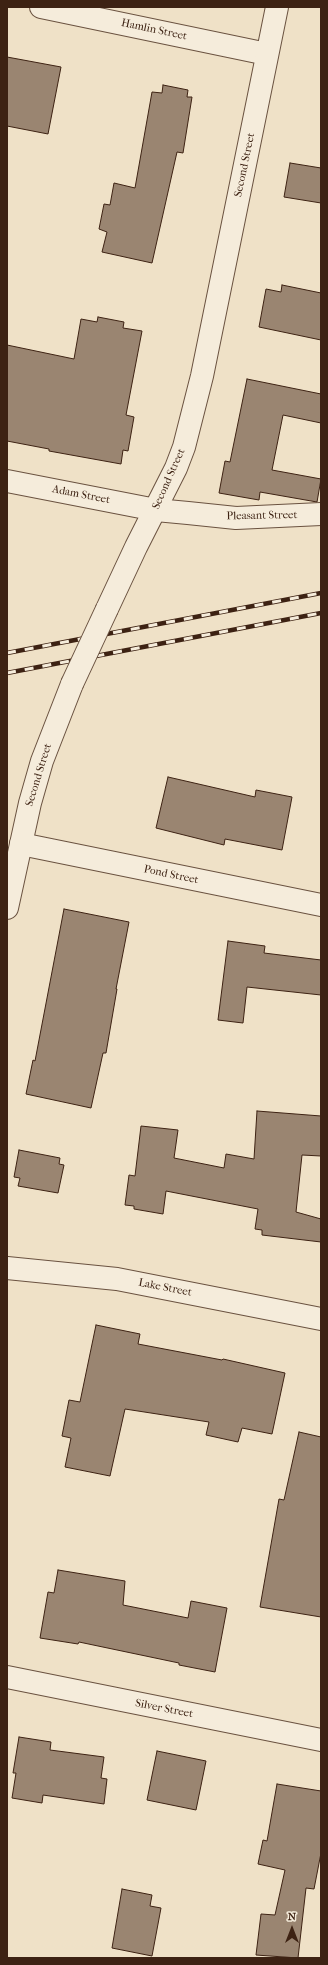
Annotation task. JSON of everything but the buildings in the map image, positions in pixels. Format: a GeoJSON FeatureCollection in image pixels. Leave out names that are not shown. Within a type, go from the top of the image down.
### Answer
{"type":"FeatureCollection","features":[{"type":"Feature","properties":{"kind":"street","name":"Hamlin Street"},"geometry":{"type":"LineString","coordinates":[[41,7],[267,54]]}},
{"type":"Feature","properties":{"kind":"street","name":"Second Street"},"geometry":{"type":"LineString","coordinates":[[7,908],[30,803],[42,761],[72,684],[136,547],[176,468],[184,447],[197,397],[277,7]]}},
{"type":"Feature","properties":{"kind":"street","name":"Adam Street"},"geometry":{"type":"LineString","coordinates":[[7,481],[156,510]]}},
{"type":"Feature","properties":{"kind":"street","name":"Pleasant Street"},"geometry":{"type":"LineString","coordinates":[[156,510],[236,518],[321,514]]}},
{"type":"Feature","properties":{"kind":"street","name":"Pond Street"},"geometry":{"type":"LineString","coordinates":[[22,844],[321,905]]}},
{"type":"Feature","properties":{"kind":"street","name":"Lake Street"},"geometry":{"type":"LineString","coordinates":[[7,1268],[117,1279],[321,1319]]}},
{"type":"Feature","properties":{"kind":"street","name":"Silver Street"},"geometry":{"type":"LineString","coordinates":[[7,1678],[321,1740]]}},
{"type":"Feature","properties":{"kind":"railway"},"geometry":{"type":"LineString","coordinates":[[7,653],[321,593]]}},
{"type":"Feature","properties":{"kind":"railway"},"geometry":{"type":"LineString","coordinates":[[7,673],[321,613]]}}]}
